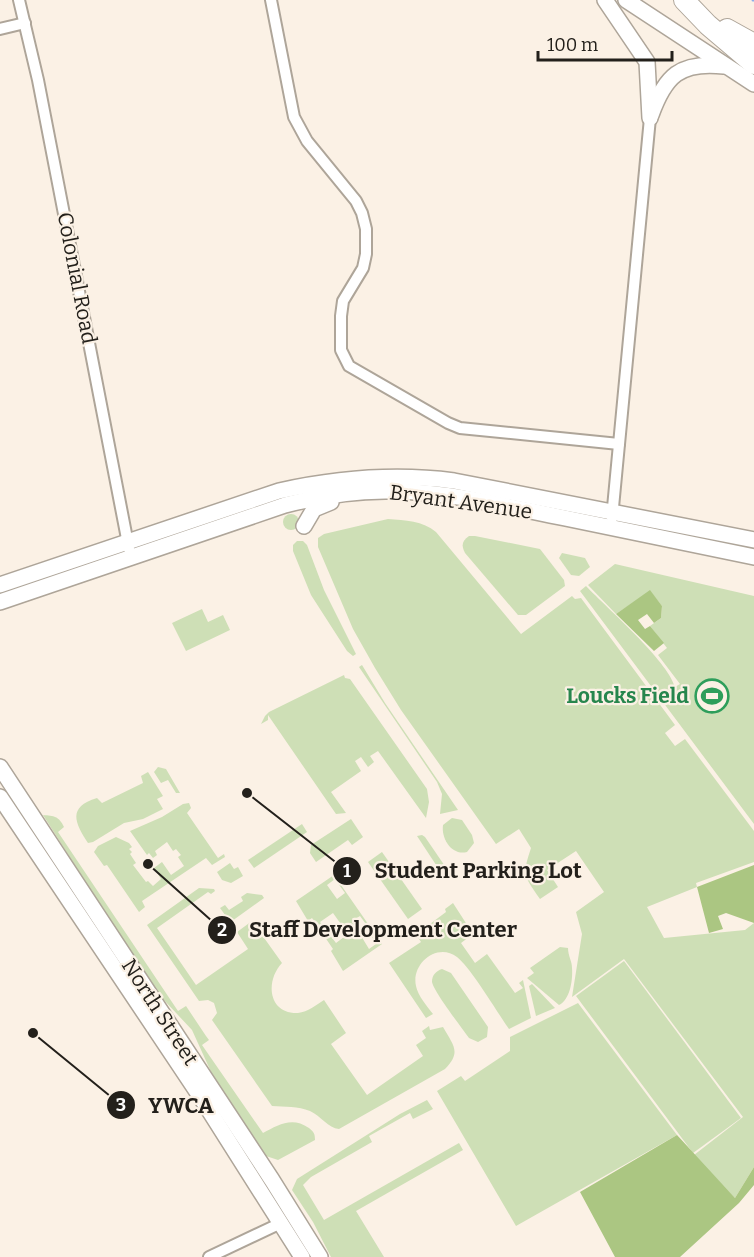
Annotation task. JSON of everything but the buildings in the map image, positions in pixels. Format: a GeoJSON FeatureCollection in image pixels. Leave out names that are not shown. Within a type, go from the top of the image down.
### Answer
{"type":"FeatureCollection","features":[{"type":"Feature","properties":{"kind":"highway"},"geometry":{"type":"LineString","coordinates":[[684,0],[708,25],[754,64]]}},
{"type":"Feature","properties":{"kind":"highway"},"geometry":{"type":"LineString","coordinates":[[689,0],[724,28],[754,44]]}},
{"type":"Feature","properties":{"kind":"main road"},"geometry":{"type":"LineString","coordinates":[[606,0],[647,62],[650,118]]}},
{"type":"Feature","properties":{"kind":"main road"},"geometry":{"type":"LineString","coordinates":[[626,0],[754,84]]}},
{"type":"Feature","properties":{"kind":"main road"},"geometry":{"type":"LineString","coordinates":[[650,118],[660,92],[678,72],[703,65],[727,66]]}},
{"type":"Feature","properties":{"kind":"main road","name":"Bryant Avenue"},"geometry":{"type":"LineString","coordinates":[[0,585],[279,490],[323,481],[356,478],[423,477],[612,520],[754,557]]}},
{"type":"Feature","properties":{"kind":"main road","name":"Bryant Avenue"},"geometry":{"type":"LineString","coordinates":[[0,602],[285,505],[322,496],[360,492],[392,491],[452,497],[754,540]]}},
{"type":"Feature","properties":{"kind":"main road"},"geometry":{"type":"LineString","coordinates":[[304,526],[314,508],[325,503],[371,498],[426,501],[452,497]]}},
{"type":"Feature","properties":{"kind":"main road","name":"North Street"},"geometry":{"type":"LineString","coordinates":[[0,768],[320,1257]]}},
{"type":"Feature","properties":{"kind":"main road","name":"North Street"},"geometry":{"type":"LineString","coordinates":[[0,797],[200,1096],[302,1257]]}},
{"type":"Feature","properties":{"kind":"street","name":"Colonial Road"},"geometry":{"type":"LineString","coordinates":[[19,0],[38,80],[130,558]]}},
{"type":"Feature","properties":{"kind":"street"},"geometry":{"type":"LineString","coordinates":[[271,0],[294,117],[307,141],[356,201],[366,229],[366,254],[363,268],[344,301],[341,316],[341,350],[349,366],[459,428],[618,444]]}},
{"type":"Feature","properties":{"kind":"street"},"geometry":{"type":"LineString","coordinates":[[0,29],[26,23]]}},
{"type":"Feature","properties":{"kind":"street"},"geometry":{"type":"LineString","coordinates":[[612,520],[650,118]]}},
{"type":"Feature","properties":{"kind":"street"},"geometry":{"type":"LineString","coordinates":[[210,1257],[281,1223]]}},
{"type":"Feature","properties":{"kind":"green space"},"geometry":{"type":"Polygon","coordinates":[[[288,514],[294,514],[299,522],[297,528],[288,530],[283,525],[283,519],[288,514]]]}},
{"type":"Feature","properties":{"kind":"green space"},"geometry":{"type":"Polygon","coordinates":[[[388,519],[420,523],[436,532],[521,634],[572,596],[575,599],[581,598],[675,725],[665,733],[675,746],[685,739],[754,831],[754,862],[696,883],[697,887],[647,907],[664,938],[745,930],[754,923],[754,1167],[735,1198],[694,1155],[743,1117],[624,959],[572,997],[582,934],[576,912],[604,892],[576,851],[547,870],[558,887],[540,899],[527,879],[525,870],[531,848],[519,829],[496,844],[401,710],[353,629],[318,547],[318,538],[324,534],[388,519]]]}},
{"type":"Feature","properties":{"kind":"green space"},"geometry":{"type":"Polygon","coordinates":[[[469,536],[540,549],[564,580],[565,586],[526,615],[518,615],[465,553],[463,543],[469,536]]]}},
{"type":"Feature","properties":{"kind":"green space"},"geometry":{"type":"Polygon","coordinates":[[[297,541],[303,541],[307,545],[324,590],[356,654],[353,656],[347,651],[311,595],[293,551],[293,545],[297,541]]]}},
{"type":"Feature","properties":{"kind":"green space"},"geometry":{"type":"Polygon","coordinates":[[[562,553],[585,558],[590,567],[579,576],[571,575],[559,558],[562,553]]]}},
{"type":"Feature","properties":{"kind":"green space","name":"Loucks Field"},"geometry":{"type":"Polygon","coordinates":[[[615,564],[754,596],[754,824],[580,591],[586,586],[649,649],[670,676],[675,687],[680,684],[658,655],[667,648],[650,626],[661,618],[662,606],[650,591],[616,614],[588,585],[615,564]]]}},
{"type":"Feature","properties":{"kind":"green space"},"geometry":{"type":"Polygon","coordinates":[[[650,590],[662,606],[661,618],[654,623],[647,614],[638,620],[645,629],[650,626],[664,643],[654,651],[616,614],[650,590]]]}},
{"type":"Feature","properties":{"kind":"green space"},"geometry":{"type":"Polygon","coordinates":[[[202,609],[208,622],[223,615],[230,630],[186,651],[172,623],[202,609]]]}},
{"type":"Feature","properties":{"kind":"green space"},"geometry":{"type":"Polygon","coordinates":[[[362,665],[458,810],[440,814],[442,794],[437,782],[359,667],[362,665]]]}},
{"type":"Feature","properties":{"kind":"green space"},"geometry":{"type":"Polygon","coordinates":[[[344,675],[345,678],[350,679],[427,789],[429,802],[426,818],[378,751],[370,756],[374,762],[368,767],[361,757],[355,761],[361,771],[331,792],[346,813],[336,814],[268,715],[268,720],[261,724],[269,712],[344,675]]]}},
{"type":"Feature","properties":{"kind":"green space"},"geometry":{"type":"Polygon","coordinates":[[[158,767],[166,769],[180,793],[176,793],[168,780],[161,783],[154,772],[158,767]]]}},
{"type":"Feature","properties":{"kind":"green space"},"geometry":{"type":"Polygon","coordinates":[[[148,772],[163,796],[157,799],[163,809],[143,819],[124,823],[88,843],[77,822],[76,816],[81,806],[97,798],[102,803],[143,783],[141,776],[148,772]]]}},
{"type":"Feature","properties":{"kind":"green space"},"geometry":{"type":"Polygon","coordinates":[[[189,803],[191,808],[187,813],[218,858],[224,854],[225,857],[212,865],[206,858],[142,901],[145,907],[139,912],[107,865],[104,866],[94,852],[98,846],[116,837],[129,843],[132,847],[129,849],[132,852],[130,854],[136,863],[133,865],[146,882],[148,881],[153,886],[161,879],[154,868],[162,862],[171,875],[184,866],[178,857],[181,855],[176,849],[173,851],[167,842],[155,851],[157,855],[153,858],[149,853],[147,855],[130,831],[189,803]]]}},
{"type":"Feature","properties":{"kind":"green space"},"geometry":{"type":"Polygon","coordinates":[[[43,815],[56,817],[62,823],[64,827],[58,832],[178,1011],[186,1006],[209,1040],[202,1045],[263,1133],[291,1122],[303,1124],[311,1129],[315,1140],[278,1160],[266,1156],[212,1074],[192,1030],[163,999],[43,815]]]}},
{"type":"Feature","properties":{"kind":"green space"},"geometry":{"type":"Polygon","coordinates":[[[452,818],[462,820],[472,835],[474,843],[467,852],[462,853],[452,849],[446,841],[443,825],[452,818]]]}},
{"type":"Feature","properties":{"kind":"green space"},"geometry":{"type":"Polygon","coordinates":[[[351,819],[363,837],[352,845],[348,840],[316,862],[310,853],[311,845],[351,819]]]}},
{"type":"Feature","properties":{"kind":"green space"},"geometry":{"type":"Polygon","coordinates":[[[302,824],[307,832],[254,868],[248,860],[302,824]]]}},
{"type":"Feature","properties":{"kind":"green space"},"geometry":{"type":"Polygon","coordinates":[[[422,835],[449,872],[450,877],[446,880],[417,836],[422,835]]]}},
{"type":"Feature","properties":{"kind":"green space"},"geometry":{"type":"Polygon","coordinates":[[[382,852],[422,909],[408,919],[368,862],[382,852]]]}},
{"type":"Feature","properties":{"kind":"green space"},"geometry":{"type":"Polygon","coordinates":[[[230,863],[234,869],[238,867],[243,876],[231,883],[222,880],[217,872],[230,863]]]}},
{"type":"Feature","properties":{"kind":"green space"},"geometry":{"type":"Polygon","coordinates":[[[754,865],[754,923],[726,913],[718,916],[723,929],[709,933],[697,887],[754,865]]]}},
{"type":"Feature","properties":{"kind":"green space"},"geometry":{"type":"Polygon","coordinates":[[[334,875],[382,944],[343,971],[331,951],[333,949],[312,918],[308,921],[296,901],[334,875]],[[335,879],[327,885],[337,899],[345,893],[335,879]],[[333,913],[320,922],[336,943],[348,934],[333,913]],[[360,916],[352,921],[369,949],[376,944],[372,937],[374,935],[360,916]]]}},
{"type":"Feature","properties":{"kind":"green space"},"geometry":{"type":"Polygon","coordinates":[[[199,888],[215,891],[211,894],[208,892],[157,928],[196,985],[248,949],[237,932],[252,921],[282,963],[273,979],[272,995],[275,1002],[288,1012],[298,1013],[309,1010],[324,1000],[346,1033],[331,1044],[367,1095],[423,1056],[416,1045],[426,1038],[422,1031],[429,1026],[430,1030],[443,1027],[450,1039],[454,1053],[450,1063],[445,1069],[339,1129],[305,1109],[272,1106],[212,1020],[217,1013],[214,1003],[208,1000],[199,1001],[147,925],[199,888]]]}},
{"type":"Feature","properties":{"kind":"green space"},"geometry":{"type":"Polygon","coordinates":[[[247,893],[262,895],[264,898],[232,921],[228,919],[220,908],[225,905],[229,910],[243,901],[241,897],[247,893]]]}},
{"type":"Feature","properties":{"kind":"green space"},"geometry":{"type":"Polygon","coordinates":[[[453,903],[473,934],[461,943],[475,963],[487,954],[515,993],[523,988],[519,983],[523,980],[531,1018],[509,1029],[463,963],[449,953],[441,952],[427,958],[417,970],[416,986],[423,1001],[433,1014],[426,1018],[389,963],[421,942],[413,930],[423,923],[426,927],[446,912],[445,909],[453,903]]]}},
{"type":"Feature","properties":{"kind":"green space"},"geometry":{"type":"Polygon","coordinates":[[[560,947],[568,948],[572,973],[566,999],[559,1005],[527,978],[534,973],[530,968],[560,947]]]}},
{"type":"Feature","properties":{"kind":"green space"},"geometry":{"type":"Polygon","coordinates":[[[624,961],[741,1118],[693,1153],[576,996],[624,961]]]}},
{"type":"Feature","properties":{"kind":"green space"},"geometry":{"type":"Polygon","coordinates":[[[442,969],[451,973],[488,1027],[487,1037],[478,1042],[469,1038],[443,1001],[432,982],[435,974],[442,969]]]}},
{"type":"Feature","properties":{"kind":"green space"},"geometry":{"type":"Polygon","coordinates":[[[532,984],[555,1008],[536,1016],[529,986],[532,984]]]}},
{"type":"Feature","properties":{"kind":"green space"},"geometry":{"type":"Polygon","coordinates":[[[578,1003],[677,1135],[516,1226],[437,1091],[461,1076],[465,1081],[510,1051],[510,1037],[578,1003]]]}},
{"type":"Feature","properties":{"kind":"green space"},"geometry":{"type":"Polygon","coordinates":[[[427,1100],[433,1109],[413,1119],[410,1113],[369,1136],[372,1142],[311,1177],[303,1185],[324,1220],[459,1143],[463,1150],[356,1211],[384,1257],[331,1257],[313,1222],[292,1190],[297,1179],[400,1114],[427,1100]]]}},
{"type":"Feature","properties":{"kind":"green space"},"geometry":{"type":"Polygon","coordinates":[[[677,1135],[735,1198],[754,1167],[754,1185],[739,1203],[680,1257],[615,1257],[580,1192],[677,1135]]]}},
{"type":"Feature","properties":{"kind":"place","name":"Loucks Field"},"geometry":{"type":"Point","coordinates":[712,696]}},
{"type":"Feature","properties":{"kind":"place","name":"Student Parking Lot"},"geometry":{"type":"Point","coordinates":[247,793]}},
{"type":"Feature","properties":{"kind":"place","name":"Staff Development Center"},"geometry":{"type":"Point","coordinates":[148,864]}},
{"type":"Feature","properties":{"kind":"place","name":"YWCA"},"geometry":{"type":"Point","coordinates":[33,1033]}}]}
